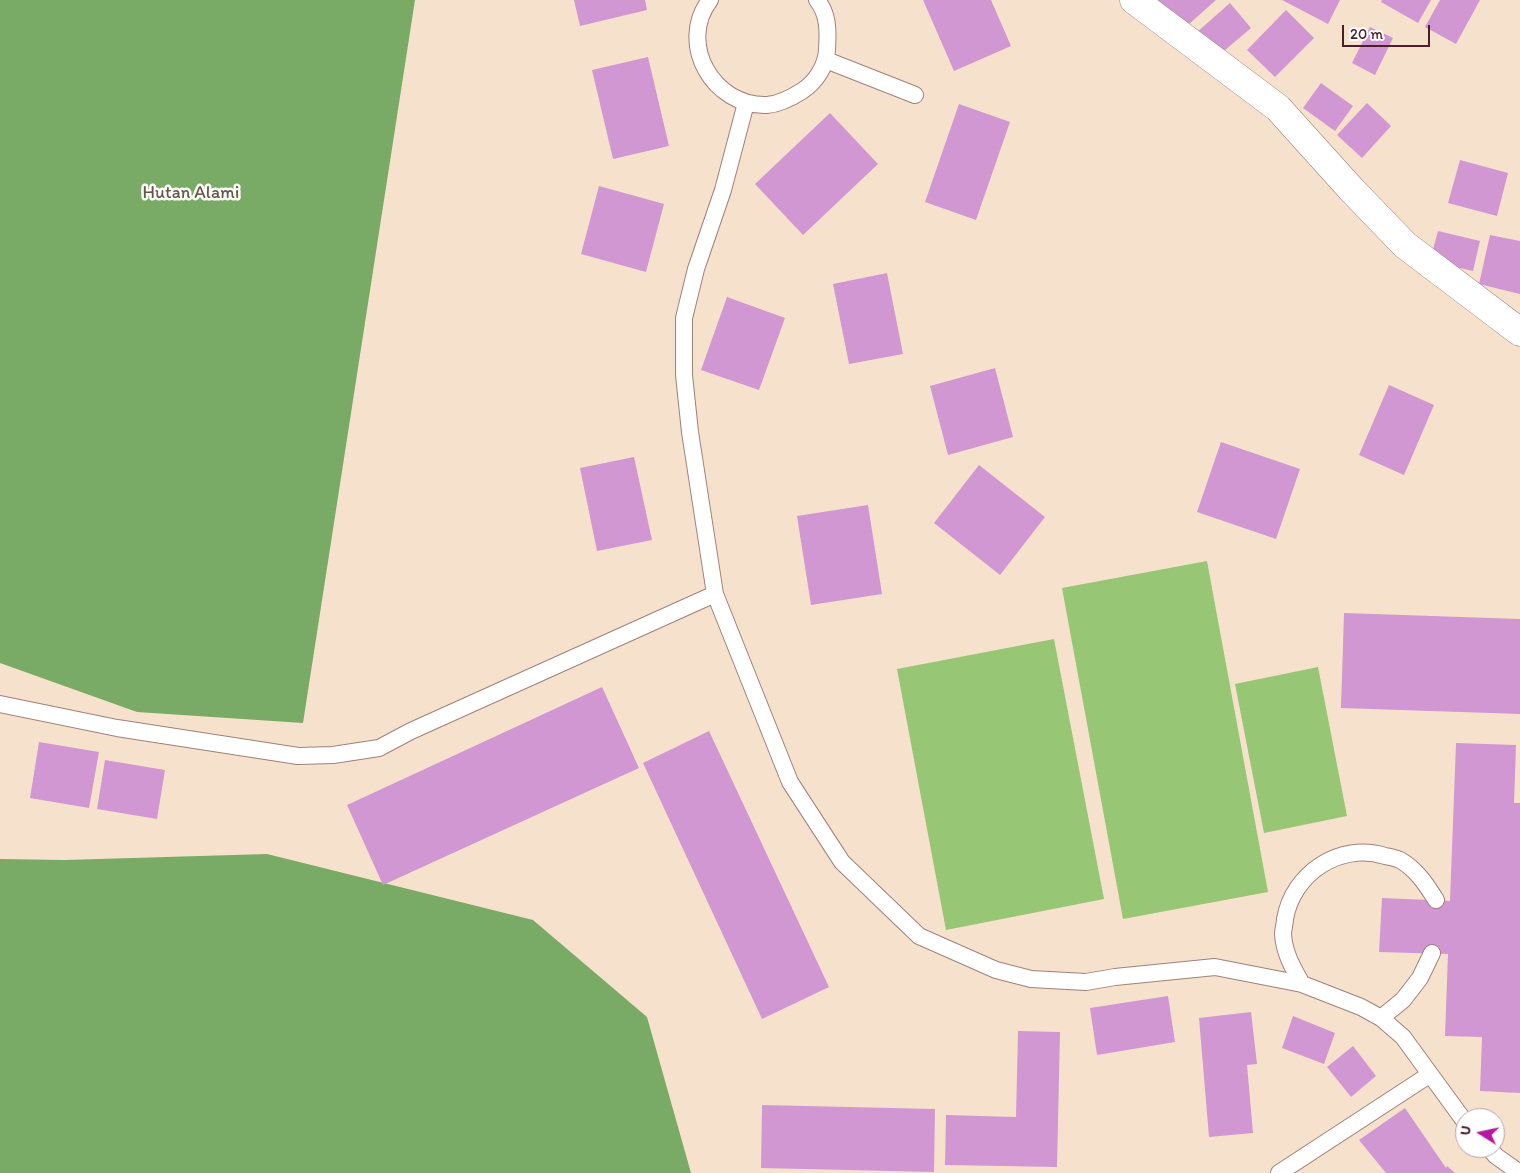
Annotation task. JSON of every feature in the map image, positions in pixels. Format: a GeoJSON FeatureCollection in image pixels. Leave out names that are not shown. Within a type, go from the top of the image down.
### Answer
{"type":"FeatureCollection","features":[{"type":"Feature","properties":{"kind":"street"},"geometry":{"type":"LineString","coordinates":[[1134,0],[1278,108],[1351,190],[1405,245],[1520,332]]}},
{"type":"Feature","properties":{"kind":"lane"},"geometry":{"type":"LineString","coordinates":[[710,0],[704,8],[698,30],[699,54],[708,76],[725,93],[746,103],[768,105],[789,100],[807,88],[820,72],[826,60],[829,28],[821,5],[817,0]]}},
{"type":"Feature","properties":{"kind":"lane"},"geometry":{"type":"LineString","coordinates":[[826,60],[914,95]]}},
{"type":"Feature","properties":{"kind":"lane"},"geometry":{"type":"LineString","coordinates":[[746,103],[723,190],[696,269],[684,318],[684,375],[690,432],[715,594],[790,782],[842,862],[920,936],[996,970],[1031,980],[1086,982],[1115,977],[1215,967],[1302,984],[1361,1007],[1381,1018],[1402,1037],[1455,1109]]}},
{"type":"Feature","properties":{"kind":"lane"},"geometry":{"type":"LineString","coordinates":[[0,704],[126,729],[298,756],[333,755],[379,748],[420,727],[715,594]]}},
{"type":"Feature","properties":{"kind":"lane"},"geometry":{"type":"LineString","coordinates":[[1302,984],[1288,960],[1283,934],[1287,906],[1300,882],[1321,864],[1346,853],[1373,852],[1400,860],[1421,877],[1436,900]]}},
{"type":"Feature","properties":{"kind":"lane"},"geometry":{"type":"LineString","coordinates":[[1381,1018],[1403,1000],[1420,978],[1432,953]]}},
{"type":"Feature","properties":{"kind":"lane"},"geometry":{"type":"LineString","coordinates":[[1279,1173],[1429,1075]]}},
{"type":"Feature","properties":{"kind":"lane"},"geometry":{"type":"LineString","coordinates":[[1499,1158],[1520,1173]]}},
{"type":"Feature","properties":{"kind":"green space","name":"Hutan Alami"},"geometry":{"type":"Polygon","coordinates":[[[0,0],[415,0],[303,723],[137,712],[0,663],[0,0]]]}},
{"type":"Feature","properties":{"kind":"green space"},"geometry":{"type":"Polygon","coordinates":[[[1207,561],[1268,892],[1123,919],[1062,588],[1207,561]]]}},
{"type":"Feature","properties":{"kind":"green space"},"geometry":{"type":"Polygon","coordinates":[[[1054,639],[1104,899],[946,930],[897,669],[1054,639]]]}},
{"type":"Feature","properties":{"kind":"green space"},"geometry":{"type":"Polygon","coordinates":[[[1318,667],[1347,816],[1264,833],[1235,684],[1318,667]]]}},
{"type":"Feature","properties":{"kind":"green space"},"geometry":{"type":"Polygon","coordinates":[[[267,854],[533,920],[647,1017],[691,1173],[0,1173],[0,859],[65,860],[267,854]]]}},
{"type":"Feature","properties":{"kind":"building"},"geometry":{"type":"Polygon","coordinates":[[[574,0],[645,0],[647,10],[580,26],[574,0]]]}},
{"type":"Feature","properties":{"kind":"building"},"geometry":{"type":"Polygon","coordinates":[[[923,0],[991,0],[1011,46],[954,71],[923,0]]]}},
{"type":"Feature","properties":{"kind":"building"},"geometry":{"type":"Polygon","coordinates":[[[1155,0],[1216,0],[1180,32],[1155,0]]]}},
{"type":"Feature","properties":{"kind":"building"},"geometry":{"type":"Polygon","coordinates":[[[1282,0],[1340,0],[1328,24],[1282,0]]]}},
{"type":"Feature","properties":{"kind":"building"},"geometry":{"type":"Polygon","coordinates":[[[1382,0],[1431,0],[1418,23],[1381,2],[1382,0]]]}},
{"type":"Feature","properties":{"kind":"building"},"geometry":{"type":"Polygon","coordinates":[[[1440,0],[1480,0],[1456,44],[1425,27],[1440,0]]]}},
{"type":"Feature","properties":{"kind":"building"},"geometry":{"type":"Polygon","coordinates":[[[1230,3],[1251,28],[1217,57],[1196,33],[1230,3]]]}},
{"type":"Feature","properties":{"kind":"building"},"geometry":{"type":"Polygon","coordinates":[[[1286,10],[1314,38],[1275,77],[1247,50],[1286,10]]]}},
{"type":"Feature","properties":{"kind":"building"},"geometry":{"type":"Polygon","coordinates":[[[1370,27],[1393,38],[1375,75],[1352,63],[1370,27]]]}},
{"type":"Feature","properties":{"kind":"building"},"geometry":{"type":"Polygon","coordinates":[[[648,57],[669,146],[613,159],[592,70],[648,57]]]}},
{"type":"Feature","properties":{"kind":"building"},"geometry":{"type":"Polygon","coordinates":[[[1321,83],[1353,106],[1335,131],[1303,108],[1321,83]]]}},
{"type":"Feature","properties":{"kind":"building"},"geometry":{"type":"Polygon","coordinates":[[[1367,103],[1391,126],[1362,158],[1337,135],[1367,103]]]}},
{"type":"Feature","properties":{"kind":"building"},"geometry":{"type":"Polygon","coordinates":[[[959,104],[1010,122],[976,220],[925,202],[959,104]]]}},
{"type":"Feature","properties":{"kind":"building"},"geometry":{"type":"Polygon","coordinates":[[[830,113],[878,164],[803,235],[755,184],[830,113]]]}},
{"type":"Feature","properties":{"kind":"building"},"geometry":{"type":"Polygon","coordinates":[[[1460,160],[1508,173],[1497,216],[1448,203],[1460,160]]]}},
{"type":"Feature","properties":{"kind":"building"},"geometry":{"type":"Polygon","coordinates":[[[599,186],[664,204],[646,272],[581,254],[599,186]]]}},
{"type":"Feature","properties":{"kind":"building"},"geometry":{"type":"Polygon","coordinates":[[[1438,231],[1480,241],[1473,271],[1430,261],[1438,231]]]}},
{"type":"Feature","properties":{"kind":"building"},"geometry":{"type":"Polygon","coordinates":[[[1490,235],[1520,241],[1520,294],[1479,284],[1490,235]]]}},
{"type":"Feature","properties":{"kind":"building"},"geometry":{"type":"Polygon","coordinates":[[[887,273],[903,354],[849,364],[833,284],[887,273]]]}},
{"type":"Feature","properties":{"kind":"building"},"geometry":{"type":"Polygon","coordinates":[[[727,297],[785,318],[759,390],[701,370],[727,297]]]}},
{"type":"Feature","properties":{"kind":"building"},"geometry":{"type":"Polygon","coordinates":[[[995,368],[1013,437],[948,455],[930,386],[995,368]]]}},
{"type":"Feature","properties":{"kind":"building"},"geometry":{"type":"Polygon","coordinates":[[[1389,385],[1434,405],[1404,475],[1359,455],[1389,385]]]}},
{"type":"Feature","properties":{"kind":"building"},"geometry":{"type":"Polygon","coordinates":[[[1221,442],[1300,469],[1276,539],[1197,512],[1221,442]]]}},
{"type":"Feature","properties":{"kind":"building"},"geometry":{"type":"Polygon","coordinates":[[[634,457],[652,540],[597,551],[580,468],[634,457]]]}},
{"type":"Feature","properties":{"kind":"building"},"geometry":{"type":"Polygon","coordinates":[[[979,465],[1045,517],[1000,575],[934,523],[979,465]]]}},
{"type":"Feature","properties":{"kind":"building"},"geometry":{"type":"Polygon","coordinates":[[[868,505],[882,594],[811,605],[797,516],[868,505]]]}},
{"type":"Feature","properties":{"kind":"building"},"geometry":{"type":"Polygon","coordinates":[[[1344,613],[1520,619],[1520,714],[1341,708],[1344,613]]]}},
{"type":"Feature","properties":{"kind":"building"},"geometry":{"type":"Polygon","coordinates":[[[602,687],[639,768],[383,885],[347,805],[602,687]]]}},
{"type":"Feature","properties":{"kind":"building"},"geometry":{"type":"Polygon","coordinates":[[[709,731],[829,987],[762,1019],[643,763],[709,731]]]}},
{"type":"Feature","properties":{"kind":"building"},"geometry":{"type":"Polygon","coordinates":[[[39,742],[99,752],[89,808],[30,798],[39,742]]]}},
{"type":"Feature","properties":{"kind":"building"},"geometry":{"type":"Polygon","coordinates":[[[1456,743],[1516,745],[1514,803],[1520,803],[1520,1093],[1480,1091],[1482,1037],[1445,1036],[1448,954],[1379,952],[1382,898],[1450,901],[1456,743]]]}},
{"type":"Feature","properties":{"kind":"building"},"geometry":{"type":"Polygon","coordinates":[[[105,760],[165,770],[157,819],[97,809],[105,760]]]}},
{"type":"Feature","properties":{"kind":"building"},"geometry":{"type":"Polygon","coordinates":[[[1168,996],[1175,1042],[1097,1055],[1090,1008],[1168,996]]]}},
{"type":"Feature","properties":{"kind":"building"},"geometry":{"type":"Polygon","coordinates":[[[1251,1012],[1257,1064],[1247,1065],[1253,1133],[1209,1137],[1199,1018],[1251,1012]]]}},
{"type":"Feature","properties":{"kind":"building"},"geometry":{"type":"Polygon","coordinates":[[[1293,1016],[1335,1033],[1324,1064],[1282,1048],[1293,1016]]]}},
{"type":"Feature","properties":{"kind":"building"},"geometry":{"type":"Polygon","coordinates":[[[1018,1031],[1060,1032],[1057,1167],[945,1165],[946,1115],[1016,1117],[1018,1031]]]}},
{"type":"Feature","properties":{"kind":"building"},"geometry":{"type":"Polygon","coordinates":[[[1353,1046],[1376,1076],[1351,1097],[1327,1067],[1353,1046]]]}},
{"type":"Feature","properties":{"kind":"building"},"geometry":{"type":"Polygon","coordinates":[[[762,1105],[935,1109],[934,1172],[761,1168],[762,1105]]]}},
{"type":"Feature","properties":{"kind":"building"},"geometry":{"type":"Polygon","coordinates":[[[1405,1108],[1446,1168],[1447,1166],[1455,1173],[1386,1173],[1359,1140],[1405,1108]]]}}]}
